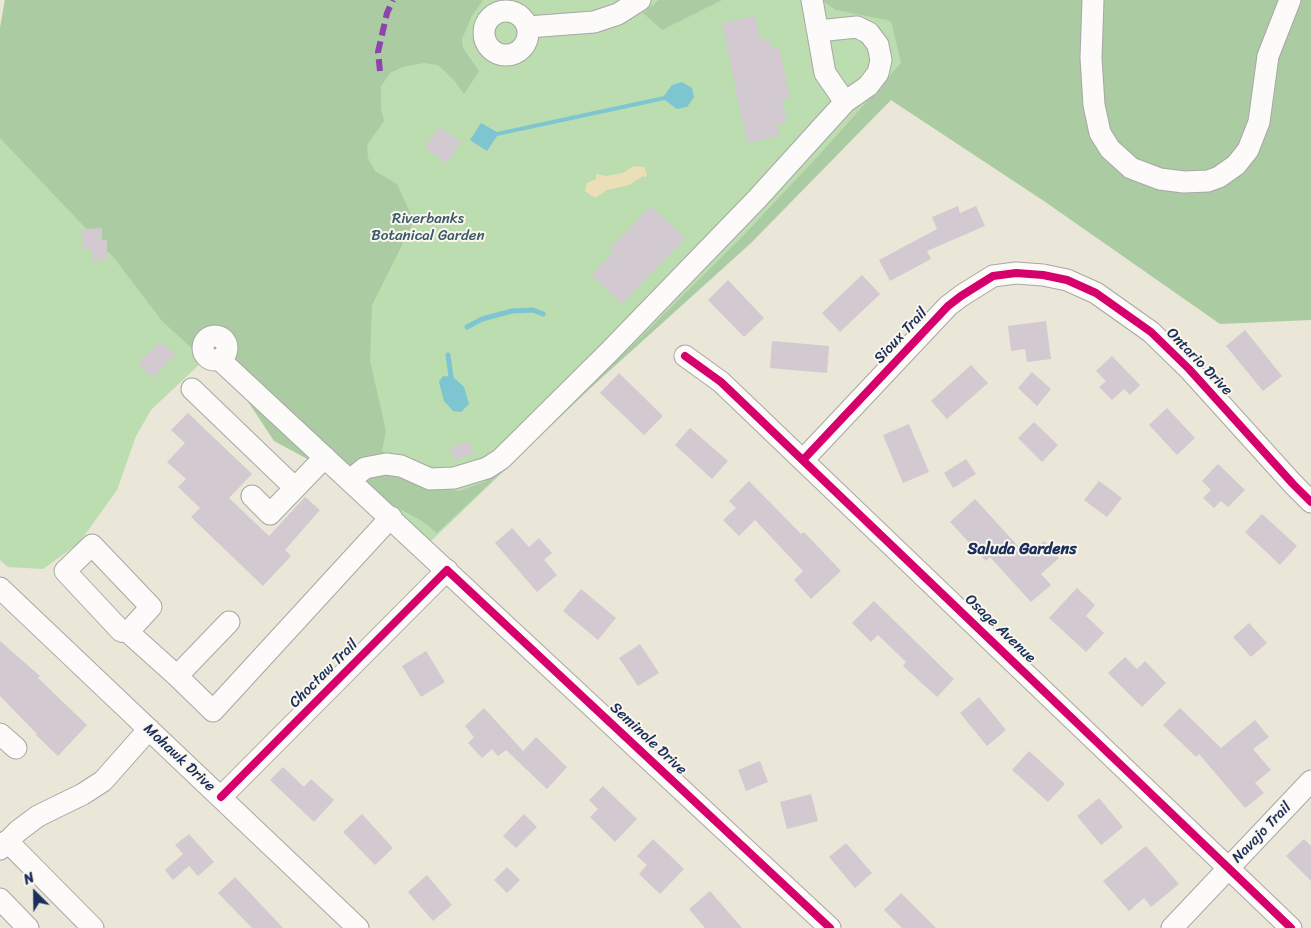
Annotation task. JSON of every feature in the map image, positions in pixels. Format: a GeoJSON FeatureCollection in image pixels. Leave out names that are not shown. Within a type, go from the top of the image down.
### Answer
{"type":"FeatureCollection","features":[{"type":"Feature","properties":{"kind":"street"},"geometry":{"type":"LineString","coordinates":[[528,26],[594,22],[618,14],[640,0]]}},
{"type":"Feature","properties":{"kind":"street"},"geometry":{"type":"LineString","coordinates":[[812,0],[826,73],[844,102]]}},
{"type":"Feature","properties":{"kind":"street"},"geometry":{"type":"LineString","coordinates":[[1093,0],[1090,58],[1094,106],[1100,133],[1110,149],[1131,168],[1160,179],[1184,182],[1208,181],[1219,177],[1236,166],[1248,150],[1259,122],[1268,56],[1290,0]]}},
{"type":"Feature","properties":{"kind":"street"},"geometry":{"type":"LineString","coordinates":[[350,480],[365,468],[386,464],[401,466],[430,479],[454,478],[487,468],[500,459],[541,421],[757,199],[844,102],[868,86],[878,73],[881,60],[878,45],[870,33],[857,27],[818,31]]}},
{"type":"Feature","properties":{"kind":"street","name":"Sioux Trail"},"geometry":{"type":"LineString","coordinates":[[803,460],[948,306],[993,276],[1016,274],[1043,275]]}},
{"type":"Feature","properties":{"kind":"street","name":"Ontario Drive"},"geometry":{"type":"LineString","coordinates":[[1043,275],[1067,280],[1096,293],[1151,332],[1189,369],[1311,502]]}},
{"type":"Feature","properties":{"kind":"street","name":"Osage Avenue"},"geometry":{"type":"LineString","coordinates":[[685,356],[721,382],[1292,928]]}},
{"type":"Feature","properties":{"kind":"street","name":"Seminole Drive"},"geometry":{"type":"LineString","coordinates":[[219,359],[830,928]]}},
{"type":"Feature","properties":{"kind":"street"},"geometry":{"type":"LineString","coordinates":[[192,389],[295,488]]}},
{"type":"Feature","properties":{"kind":"street"},"geometry":{"type":"LineString","coordinates":[[252,496],[270,514],[326,458]]}},
{"type":"Feature","properties":{"kind":"street"},"geometry":{"type":"LineString","coordinates":[[124,631],[151,607],[92,545],[65,571],[124,631],[177,676],[213,711],[390,517]]}},
{"type":"Feature","properties":{"kind":"street","name":"Choctaw Trail"},"geometry":{"type":"LineString","coordinates":[[221,797],[447,570]]}},
{"type":"Feature","properties":{"kind":"street","name":"Mohawk Drive"},"geometry":{"type":"LineString","coordinates":[[0,588],[358,928]]}},
{"type":"Feature","properties":{"kind":"street"},"geometry":{"type":"LineString","coordinates":[[177,676],[229,622]]}},
{"type":"Feature","properties":{"kind":"street"},"geometry":{"type":"LineString","coordinates":[[93,928],[4,845],[38,816],[83,794],[103,781],[149,729]]}},
{"type":"Feature","properties":{"kind":"street"},"geometry":{"type":"LineString","coordinates":[[0,734],[16,748]]}},
{"type":"Feature","properties":{"kind":"street","name":"Navajo Trail"},"geometry":{"type":"LineString","coordinates":[[1172,928],[1311,781]]}},
{"type":"Feature","properties":{"kind":"street"},"geometry":{"type":"LineString","coordinates":[[0,899],[28,928]]}},
{"type":"Feature","properties":{"kind":"green space","name":"Riverbanks Botanical Garden"},"geometry":{"type":"Polygon","coordinates":[[[5,0],[1311,0],[1041,199],[891,100],[429,543],[221,344],[151,410],[136,436],[117,490],[79,543],[43,569],[8,567],[0,560],[0,28],[5,0]]]}},
{"type":"Feature","properties":{"kind":"green space"},"geometry":{"type":"Polygon","coordinates":[[[5,0],[483,0],[472,16],[462,39],[463,48],[479,71],[464,94],[454,80],[438,65],[424,63],[403,67],[390,73],[381,86],[381,109],[384,121],[367,145],[368,158],[375,171],[397,184],[414,221],[372,305],[370,361],[386,431],[382,450],[419,485],[459,491],[484,482],[638,340],[742,237],[822,152],[901,63],[891,21],[836,10],[821,0],[1311,0],[1311,320],[1220,324],[1041,199],[891,100],[751,243],[586,392],[437,533],[422,521],[274,441],[245,397],[162,321],[115,259],[0,138],[0,28],[5,0]]]}},
{"type":"Feature","properties":{"kind":"green space"},"geometry":{"type":"Polygon","coordinates":[[[659,0],[722,0],[662,30],[643,13],[659,0]]]}},
{"type":"Feature","properties":{"kind":"sand"},"geometry":{"type":"Polygon","coordinates":[[[634,166],[644,167],[647,174],[646,177],[643,176],[629,185],[607,190],[595,198],[585,191],[587,183],[596,179],[596,174],[606,176],[623,173],[634,166]]]}},
{"type":"Feature","properties":{"kind":"water"},"geometry":{"type":"Polygon","coordinates":[[[682,82],[692,88],[694,97],[687,107],[677,109],[665,100],[497,136],[487,151],[470,140],[481,123],[497,132],[664,96],[672,85],[682,82]]]}},
{"type":"Feature","properties":{"kind":"water"},"geometry":{"type":"Polygon","coordinates":[[[443,376],[453,377],[464,387],[469,404],[461,412],[453,411],[444,401],[439,382],[443,376]]]}},
{"type":"Feature","properties":{"kind":"building"},"geometry":{"type":"Polygon","coordinates":[[[755,16],[760,40],[769,38],[771,49],[779,47],[790,98],[782,100],[787,122],[777,124],[780,136],[747,143],[722,23],[755,16]]]}},
{"type":"Feature","properties":{"kind":"building"},"geometry":{"type":"Polygon","coordinates":[[[439,127],[461,142],[447,163],[425,148],[439,127]]]}},
{"type":"Feature","properties":{"kind":"building"},"geometry":{"type":"Polygon","coordinates":[[[651,206],[685,238],[622,304],[592,275],[613,253],[609,249],[651,206]]]}},
{"type":"Feature","properties":{"kind":"building"},"geometry":{"type":"Polygon","coordinates":[[[958,206],[960,213],[976,206],[985,226],[927,251],[931,259],[890,281],[879,260],[937,229],[932,217],[958,206]]]}},
{"type":"Feature","properties":{"kind":"building"},"geometry":{"type":"Polygon","coordinates":[[[102,228],[102,240],[107,240],[107,260],[91,261],[91,249],[83,249],[82,229],[102,228]]]}},
{"type":"Feature","properties":{"kind":"building"},"geometry":{"type":"Polygon","coordinates":[[[862,275],[880,294],[840,332],[822,313],[862,275]]]}},
{"type":"Feature","properties":{"kind":"building"},"geometry":{"type":"Polygon","coordinates":[[[728,280],[764,318],[744,337],[708,300],[728,280]]]}},
{"type":"Feature","properties":{"kind":"building"},"geometry":{"type":"Polygon","coordinates":[[[1046,321],[1051,359],[1027,362],[1025,349],[1011,351],[1008,326],[1046,321]]]}},
{"type":"Feature","properties":{"kind":"building"},"geometry":{"type":"Polygon","coordinates":[[[1245,330],[1282,376],[1263,391],[1226,346],[1245,330]]]}},
{"type":"Feature","properties":{"kind":"building"},"geometry":{"type":"Polygon","coordinates":[[[160,341],[175,354],[153,378],[138,364],[160,341]]]}},
{"type":"Feature","properties":{"kind":"building"},"geometry":{"type":"Polygon","coordinates":[[[772,341],[829,346],[827,373],[770,368],[772,341]]]}},
{"type":"Feature","properties":{"kind":"building"},"geometry":{"type":"Polygon","coordinates":[[[1112,356],[1140,385],[1130,395],[1124,389],[1112,400],[1099,387],[1106,381],[1096,371],[1112,356]]]}},
{"type":"Feature","properties":{"kind":"building"},"geometry":{"type":"Polygon","coordinates":[[[971,365],[988,383],[947,419],[931,401],[971,365]]]}},
{"type":"Feature","properties":{"kind":"building"},"geometry":{"type":"Polygon","coordinates":[[[1032,372],[1051,389],[1037,406],[1018,388],[1032,372]]]}},
{"type":"Feature","properties":{"kind":"building"},"geometry":{"type":"Polygon","coordinates":[[[619,373],[663,416],[644,435],[600,393],[619,373]]]}},
{"type":"Feature","properties":{"kind":"building"},"geometry":{"type":"Polygon","coordinates":[[[1167,408],[1195,438],[1177,455],[1149,425],[1167,408]]]}},
{"type":"Feature","properties":{"kind":"building"},"geometry":{"type":"Polygon","coordinates":[[[188,413],[252,474],[229,498],[269,536],[305,497],[320,510],[285,550],[291,556],[263,586],[191,517],[200,508],[178,487],[186,479],[167,462],[185,443],[171,430],[188,413]]]}},
{"type":"Feature","properties":{"kind":"building"},"geometry":{"type":"Polygon","coordinates":[[[1034,422],[1058,445],[1042,462],[1018,438],[1034,422]]]}},
{"type":"Feature","properties":{"kind":"building"},"geometry":{"type":"Polygon","coordinates":[[[909,424],[929,472],[903,483],[883,435],[909,424]]]}},
{"type":"Feature","properties":{"kind":"building"},"geometry":{"type":"Polygon","coordinates":[[[690,428],[728,461],[712,479],[675,445],[690,428]]]}},
{"type":"Feature","properties":{"kind":"building"},"geometry":{"type":"Polygon","coordinates":[[[468,441],[473,453],[455,460],[450,448],[468,441]]]}},
{"type":"Feature","properties":{"kind":"building"},"geometry":{"type":"Polygon","coordinates":[[[966,459],[976,474],[953,488],[944,473],[966,459]]]}},
{"type":"Feature","properties":{"kind":"building"},"geometry":{"type":"Polygon","coordinates":[[[1218,464],[1245,490],[1228,507],[1221,501],[1214,508],[1203,498],[1211,490],[1202,481],[1218,464]]]}},
{"type":"Feature","properties":{"kind":"building"},"geometry":{"type":"Polygon","coordinates":[[[749,481],[801,534],[804,532],[841,571],[811,599],[794,580],[803,571],[755,520],[739,536],[723,520],[736,508],[729,501],[749,481]]]}},
{"type":"Feature","properties":{"kind":"building"},"geometry":{"type":"Polygon","coordinates":[[[1099,481],[1122,498],[1107,517],[1084,500],[1099,481]]]}},
{"type":"Feature","properties":{"kind":"building"},"geometry":{"type":"Polygon","coordinates":[[[975,499],[1027,556],[1044,541],[1059,558],[1041,574],[1051,585],[1031,602],[990,557],[986,561],[950,522],[975,499]]]}},
{"type":"Feature","properties":{"kind":"building"},"geometry":{"type":"Polygon","coordinates":[[[1262,514],[1297,546],[1280,565],[1245,532],[1262,514]]]}},
{"type":"Feature","properties":{"kind":"building"},"geometry":{"type":"Polygon","coordinates":[[[512,528],[529,547],[539,538],[552,553],[544,560],[557,575],[537,592],[495,543],[512,528]]]}},
{"type":"Feature","properties":{"kind":"building"},"geometry":{"type":"Polygon","coordinates":[[[1077,588],[1095,605],[1086,616],[1104,633],[1086,652],[1049,618],[1077,588]]]}},
{"type":"Feature","properties":{"kind":"building"},"geometry":{"type":"Polygon","coordinates":[[[581,589],[616,618],[598,640],[563,611],[581,589]]]}},
{"type":"Feature","properties":{"kind":"building"},"geometry":{"type":"Polygon","coordinates":[[[874,601],[954,679],[937,697],[903,666],[906,662],[878,635],[871,642],[852,623],[874,601]]]}},
{"type":"Feature","properties":{"kind":"building"},"geometry":{"type":"Polygon","coordinates":[[[1249,623],[1267,643],[1251,657],[1233,637],[1249,623]]]}},
{"type":"Feature","properties":{"kind":"building"},"geometry":{"type":"Polygon","coordinates":[[[0,641],[40,676],[38,678],[87,725],[58,756],[0,696],[0,641]]]}},
{"type":"Feature","properties":{"kind":"building"},"geometry":{"type":"Polygon","coordinates":[[[640,644],[659,673],[638,686],[619,658],[640,644]]]}},
{"type":"Feature","properties":{"kind":"building"},"geometry":{"type":"Polygon","coordinates":[[[426,651],[445,682],[421,697],[402,666],[426,651]]]}},
{"type":"Feature","properties":{"kind":"building"},"geometry":{"type":"Polygon","coordinates":[[[1125,657],[1137,669],[1145,661],[1166,683],[1142,707],[1108,673],[1125,657]]]}},
{"type":"Feature","properties":{"kind":"building"},"geometry":{"type":"Polygon","coordinates":[[[979,697],[1006,730],[987,746],[960,713],[979,697]]]}},
{"type":"Feature","properties":{"kind":"building"},"geometry":{"type":"Polygon","coordinates":[[[484,708],[523,751],[536,737],[567,767],[547,789],[506,750],[498,756],[492,749],[482,758],[468,743],[474,737],[465,726],[484,708]]]}},
{"type":"Feature","properties":{"kind":"building"},"geometry":{"type":"Polygon","coordinates":[[[1180,708],[1221,748],[1255,720],[1269,737],[1253,749],[1271,770],[1255,783],[1264,793],[1245,808],[1199,754],[1196,757],[1163,725],[1180,708]]]}},
{"type":"Feature","properties":{"kind":"building"},"geometry":{"type":"Polygon","coordinates":[[[1029,751],[1065,784],[1048,802],[1012,770],[1029,751]]]}},
{"type":"Feature","properties":{"kind":"building"},"geometry":{"type":"Polygon","coordinates":[[[760,761],[768,782],[746,791],[738,770],[760,761]]]}},
{"type":"Feature","properties":{"kind":"building"},"geometry":{"type":"Polygon","coordinates":[[[283,767],[304,787],[311,779],[334,800],[314,822],[270,780],[283,767]]]}},
{"type":"Feature","properties":{"kind":"building"},"geometry":{"type":"Polygon","coordinates":[[[603,786],[637,819],[615,842],[590,817],[598,809],[589,800],[603,786]]]}},
{"type":"Feature","properties":{"kind":"building"},"geometry":{"type":"Polygon","coordinates":[[[811,794],[818,821],[787,829],[780,802],[811,794]]]}},
{"type":"Feature","properties":{"kind":"building"},"geometry":{"type":"Polygon","coordinates":[[[1099,798],[1123,827],[1101,845],[1077,816],[1099,798]]]}},
{"type":"Feature","properties":{"kind":"building"},"geometry":{"type":"Polygon","coordinates":[[[362,814],[393,848],[375,865],[343,832],[362,814]]]}},
{"type":"Feature","properties":{"kind":"building"},"geometry":{"type":"Polygon","coordinates":[[[524,814],[537,827],[516,848],[503,836],[524,814]]]}},
{"type":"Feature","properties":{"kind":"building"},"geometry":{"type":"Polygon","coordinates":[[[189,834],[214,862],[198,876],[189,866],[173,880],[165,870],[183,854],[175,845],[189,834]]]}},
{"type":"Feature","properties":{"kind":"building"},"geometry":{"type":"Polygon","coordinates":[[[653,839],[684,869],[660,894],[639,874],[647,865],[637,856],[653,839]]]}},
{"type":"Feature","properties":{"kind":"building"},"geometry":{"type":"Polygon","coordinates":[[[1304,839],[1311,846],[1311,881],[1286,856],[1304,839]]]}},
{"type":"Feature","properties":{"kind":"building"},"geometry":{"type":"Polygon","coordinates":[[[846,843],[872,873],[855,888],[829,857],[846,843]]]}},
{"type":"Feature","properties":{"kind":"building"},"geometry":{"type":"Polygon","coordinates":[[[1146,846],[1179,884],[1151,907],[1144,898],[1129,911],[1103,881],[1146,846]]]}},
{"type":"Feature","properties":{"kind":"building"},"geometry":{"type":"Polygon","coordinates":[[[507,867],[520,880],[507,893],[494,880],[507,867]]]}},
{"type":"Feature","properties":{"kind":"building"},"geometry":{"type":"Polygon","coordinates":[[[427,875],[452,905],[433,921],[408,892],[427,875]]]}},
{"type":"Feature","properties":{"kind":"building"},"geometry":{"type":"Polygon","coordinates":[[[235,877],[283,928],[252,928],[218,893],[235,877]]]}},
{"type":"Feature","properties":{"kind":"building"},"geometry":{"type":"Polygon","coordinates":[[[710,891],[742,928],[705,928],[689,909],[710,891]]]}},
{"type":"Feature","properties":{"kind":"building"},"geometry":{"type":"Polygon","coordinates":[[[901,893],[936,928],[902,928],[884,910],[901,893]]]}},
{"type":"Feature","properties":{"kind":"waterway"},"geometry":{"type":"LineString","coordinates":[[467,327],[482,319],[512,311],[533,310],[543,314]]}},
{"type":"Feature","properties":{"kind":"waterway"},"geometry":{"type":"LineString","coordinates":[[448,355],[451,377]]}},
{"type":"Feature","properties":{"kind":"marked path"},"geometry":{"type":"LineString","coordinates":[[380,71],[378,52],[387,13],[393,0]]}},
{"type":"Feature","properties":{"kind":"cycle path"},"geometry":{"type":"LineString","coordinates":[[803,460],[948,306],[993,276],[1016,273],[1043,275],[1067,280],[1096,293],[1151,332],[1189,369],[1311,502]]}},
{"type":"Feature","properties":{"kind":"cycle path"},"geometry":{"type":"LineString","coordinates":[[685,356],[721,382],[1291,928]]}},
{"type":"Feature","properties":{"kind":"cycle path"},"geometry":{"type":"LineString","coordinates":[[221,797],[447,570],[830,928]]}},
{"type":"Feature","properties":{"kind":"district","name":"Saluda Gardens"},"geometry":{"type":"Point","coordinates":[1022,550]}}]}
